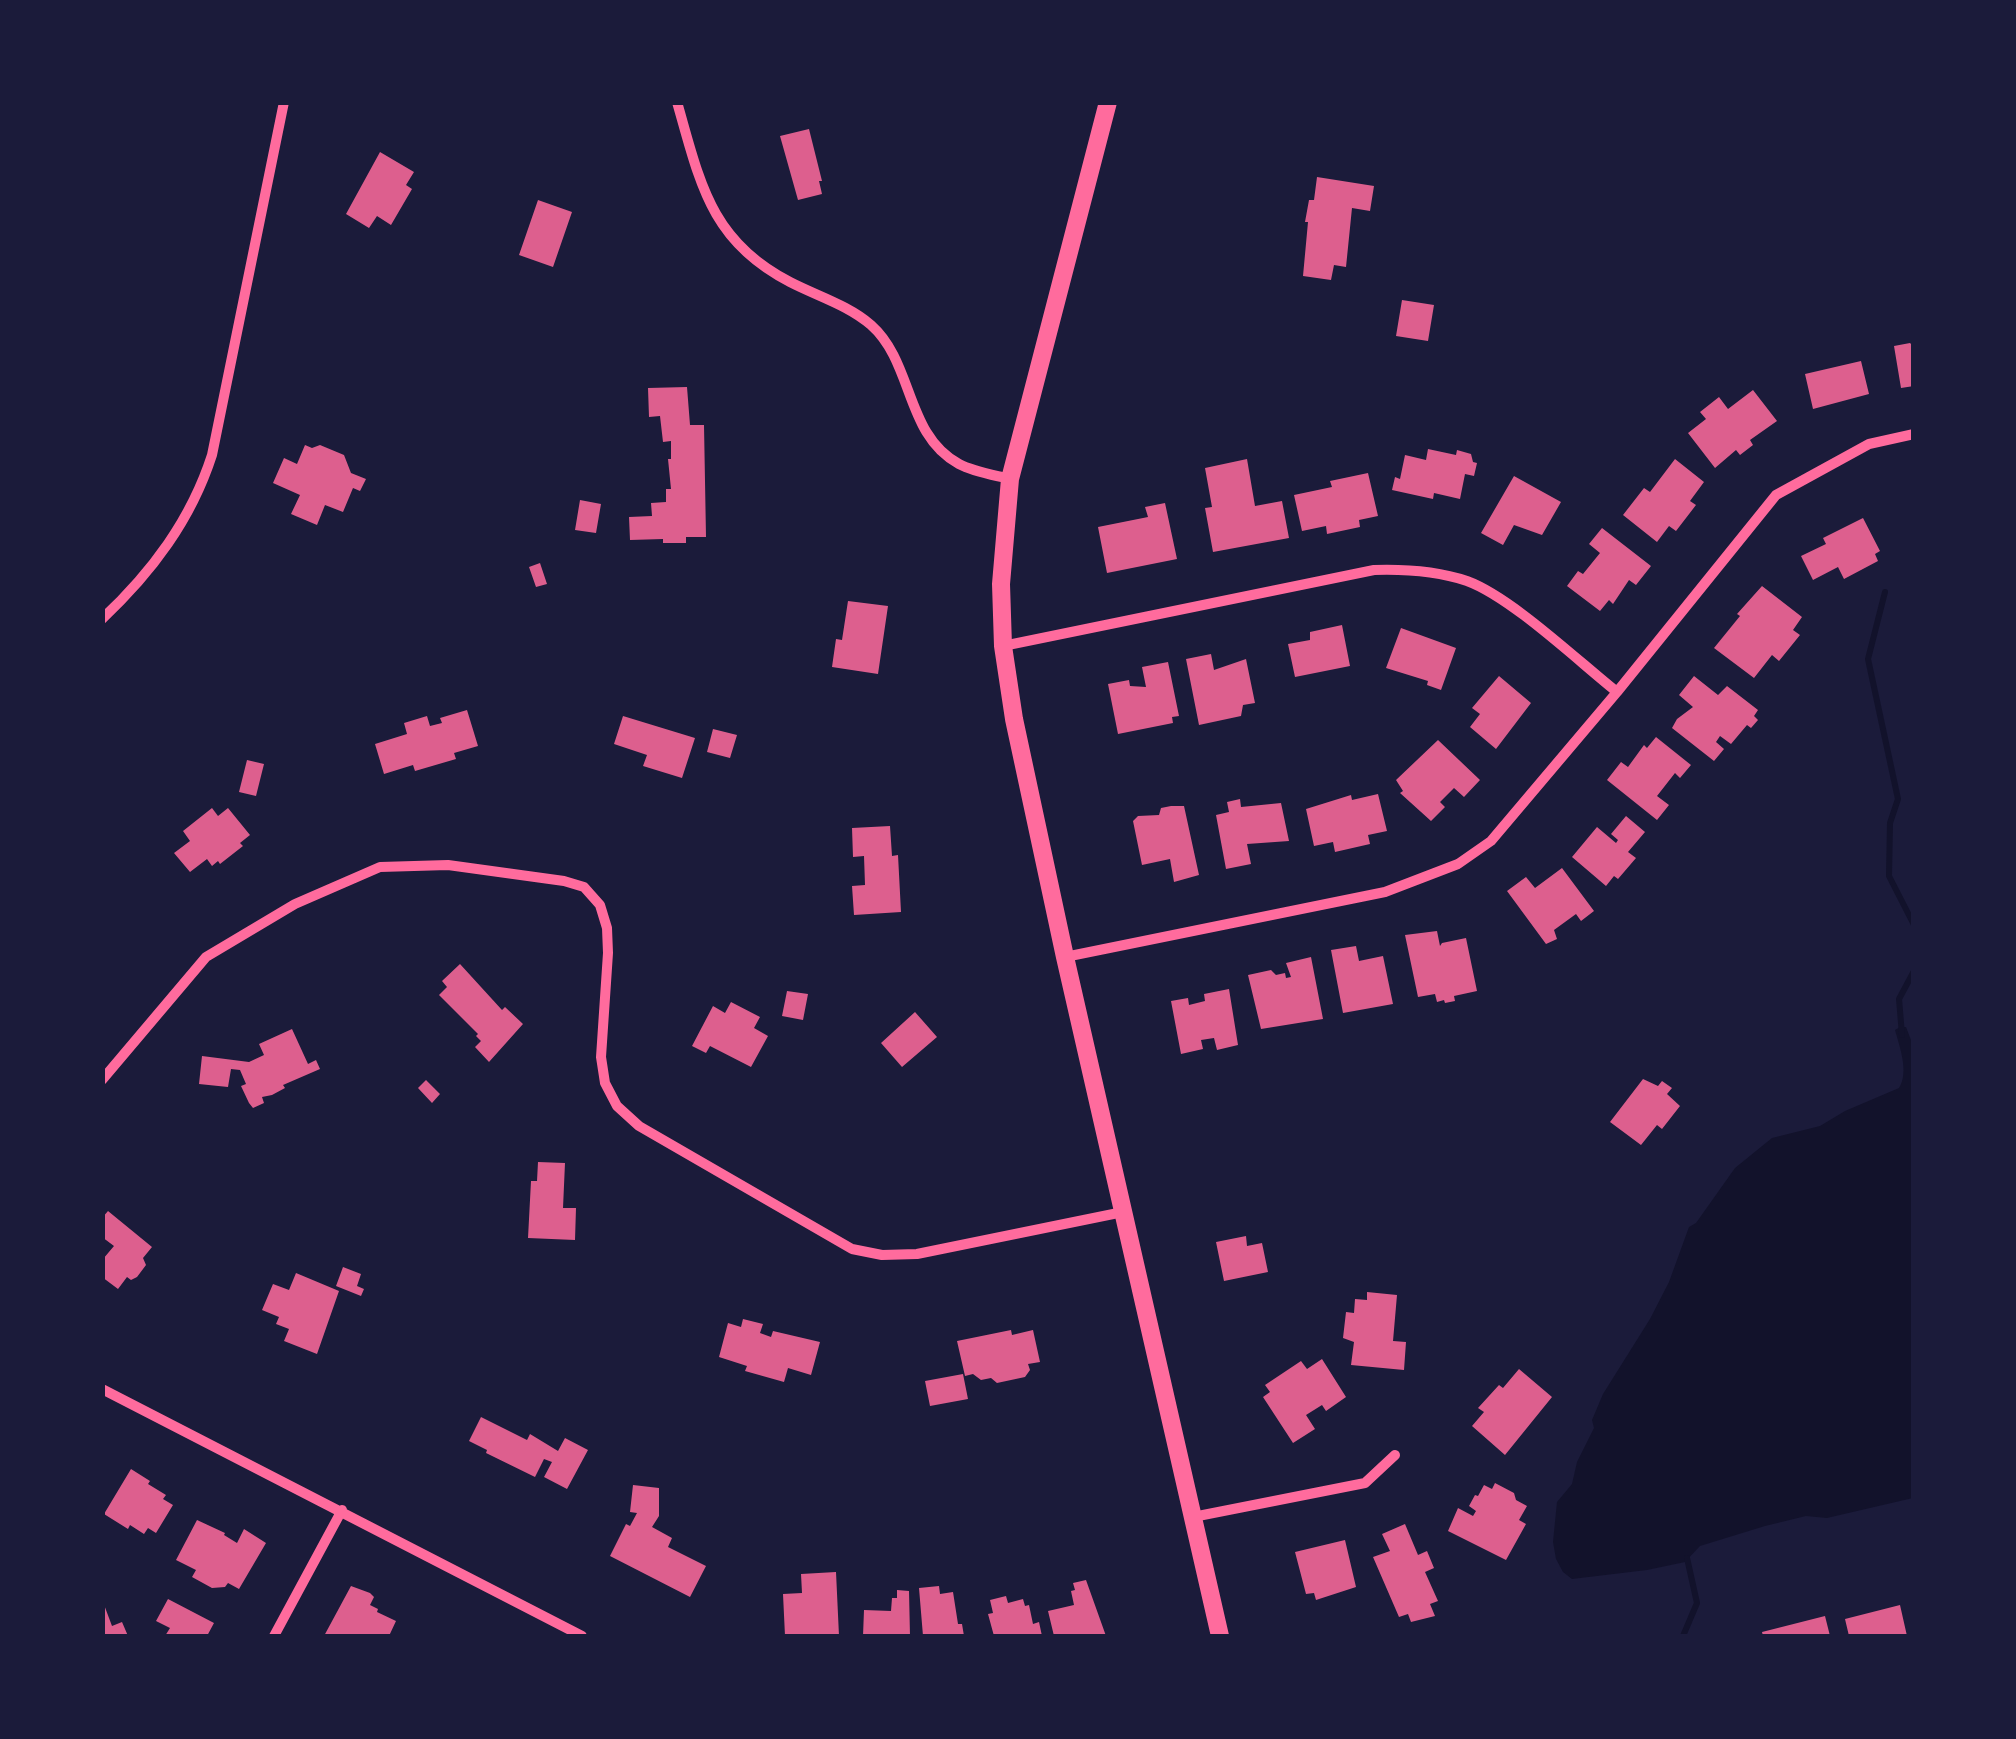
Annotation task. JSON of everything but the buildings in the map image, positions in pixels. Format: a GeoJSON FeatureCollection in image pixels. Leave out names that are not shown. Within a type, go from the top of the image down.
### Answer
{"type":"FeatureCollection","features":[{"type":"Feature","properties":{"kind":"main road"},"geometry":{"type":"LineString","coordinates":[[1108,102],[1010,479],[1001,584],[1003,646],[1014,719],[1065,958],[1220,1636]]}},
{"type":"Feature","properties":{"kind":"street"},"geometry":{"type":"LineString","coordinates":[[102,619],[182,526],[200,494],[212,456],[284,102]]}},
{"type":"Feature","properties":{"kind":"street"},"geometry":{"type":"LineString","coordinates":[[677,102],[702,190],[722,226],[747,253],[788,281],[832,301],[872,326],[894,358],[929,440],[959,464],[1010,479]]}},
{"type":"Feature","properties":{"kind":"street"},"geometry":{"type":"LineString","coordinates":[[1065,958],[1385,892],[1458,864],[1491,840],[1617,692],[1776,494],[1869,444],[1914,434]]}},
{"type":"Feature","properties":{"kind":"street"},"geometry":{"type":"LineString","coordinates":[[1003,646],[1374,570],[1408,569],[1469,582],[1502,600],[1617,692]]}},
{"type":"Feature","properties":{"kind":"street"},"geometry":{"type":"LineString","coordinates":[[102,1080],[206,957],[294,904],[380,867],[448,865],[564,880],[584,888],[600,905],[607,928],[601,1057],[605,1083],[617,1106],[639,1126],[852,1249],[882,1255],[918,1254],[1123,1212]]}},
{"type":"Feature","properties":{"kind":"street"},"geometry":{"type":"LineString","coordinates":[[102,1389],[582,1636]]}},
{"type":"Feature","properties":{"kind":"street"},"geometry":{"type":"LineString","coordinates":[[1192,1517],[1365,1483],[1395,1455]]}},
{"type":"Feature","properties":{"kind":"street"},"geometry":{"type":"LineString","coordinates":[[274,1636],[342,1510]]}},
{"type":"Feature","properties":{"kind":"shaded area"},"geometry":{"type":"Polygon","coordinates":[[[1906,1027],[1914,1048],[1913,1498],[1827,1518],[1806,1516],[1765,1526],[1700,1546],[1685,1562],[1572,1579],[1556,1559],[1553,1542],[1557,1502],[1572,1484],[1603,1394],[1669,1282],[1689,1227],[1696,1223],[1735,1168],[1772,1138],[1820,1126],[1899,1088],[1903,1067],[1895,1030],[1906,1027]]]}},
{"type":"Feature","properties":{"kind":"waterway"},"geometry":{"type":"LineString","coordinates":[[1885,592],[1868,659],[1898,799],[1890,823],[1889,876],[1914,925]]}},
{"type":"Feature","properties":{"kind":"waterway"},"geometry":{"type":"LineString","coordinates":[[1902,1035],[1899,999],[1914,971]]}},
{"type":"Feature","properties":{"kind":"waterway"},"geometry":{"type":"LineString","coordinates":[[1683,1636],[1697,1603],[1687,1558]]}}]}
